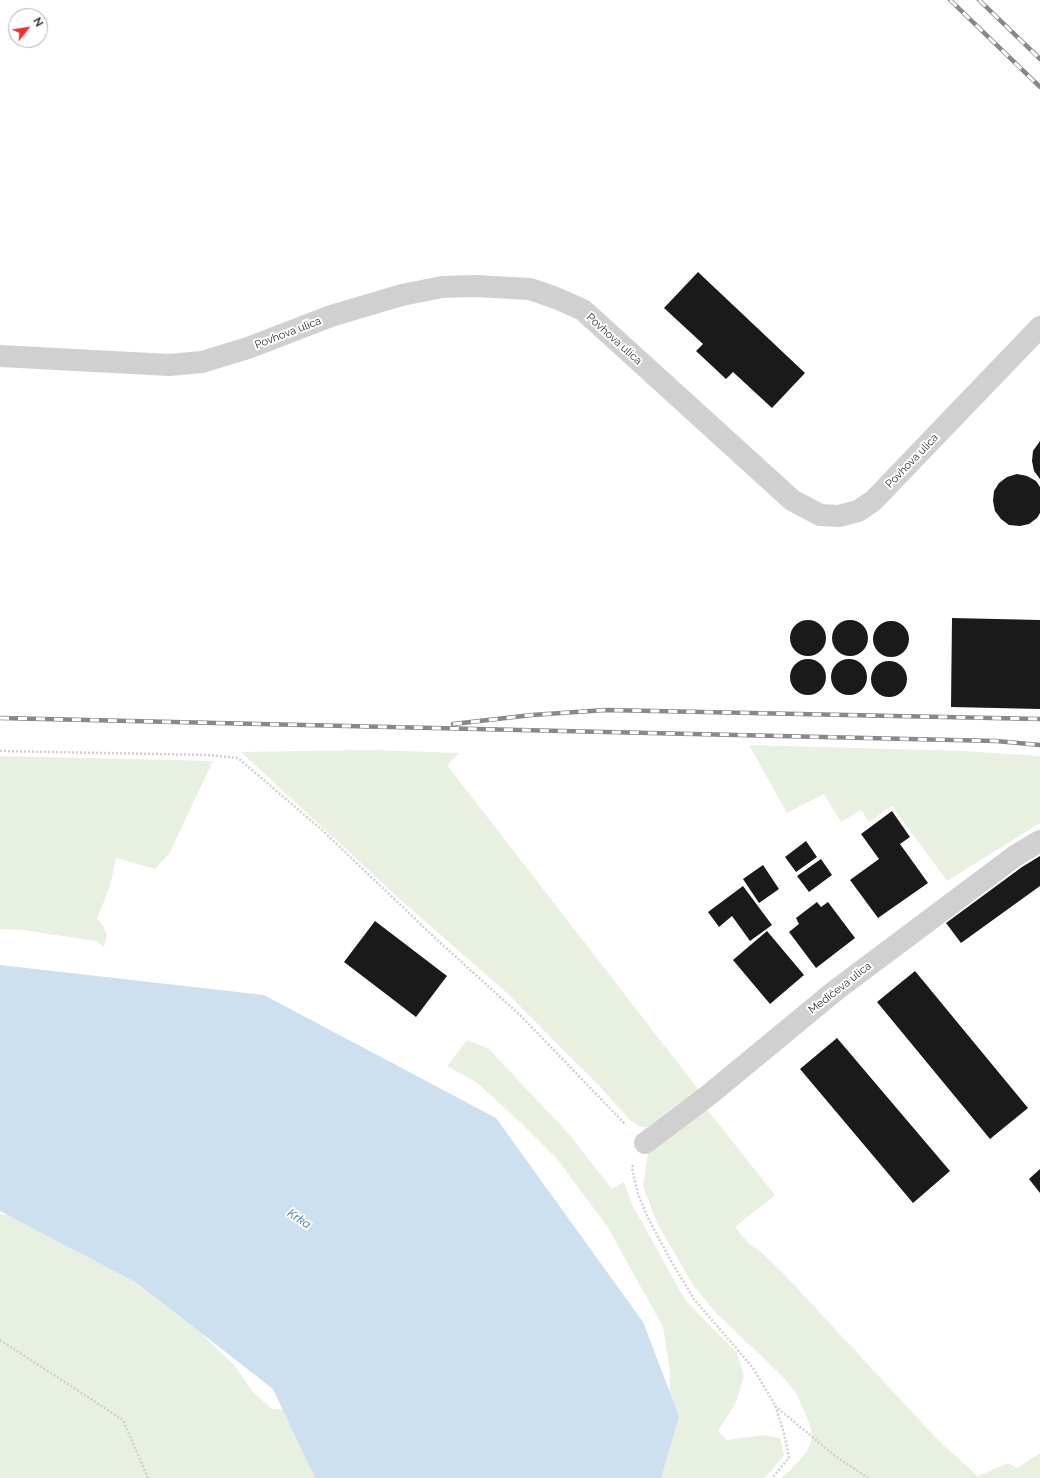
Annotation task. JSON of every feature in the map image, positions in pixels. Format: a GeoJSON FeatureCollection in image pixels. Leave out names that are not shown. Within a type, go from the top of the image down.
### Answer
{"type":"FeatureCollection","features":[{"type":"Feature","properties":{"kind":"street","name":"Povhova ulica"},"geometry":{"type":"LineString","coordinates":[[0,356],[169,365],[202,362],[248,348],[338,314],[402,295],[442,287],[476,286],[530,289],[556,298],[583,310],[792,500],[820,515],[839,516],[858,511],[873,501],[1040,327]]}},
{"type":"Feature","properties":{"kind":"street","name":"Medičeva ulica"},"geometry":{"type":"LineString","coordinates":[[645,1143],[710,1094],[836,990],[1015,856],[1040,841]]}},
{"type":"Feature","properties":{"kind":"path"},"geometry":{"type":"LineString","coordinates":[[0,751],[208,755],[238,758],[322,830],[435,938],[521,1016],[645,1143],[632,1168],[638,1194],[648,1218],[671,1261],[694,1299],[753,1368],[775,1405],[784,1433],[789,1458],[772,1478]]}},
{"type":"Feature","properties":{"kind":"path"},"geometry":{"type":"LineString","coordinates":[[0,1340],[123,1420],[148,1478]]}},
{"type":"Feature","properties":{"kind":"path"},"geometry":{"type":"LineString","coordinates":[[775,1405],[834,1455],[868,1478]]}},
{"type":"Feature","properties":{"kind":"green space"},"geometry":{"type":"Polygon","coordinates":[[[749,745],[963,751],[1040,756],[1040,823],[947,881],[892,806],[869,822],[861,810],[841,822],[824,794],[787,813],[749,745]]]}},
{"type":"Feature","properties":{"kind":"green space"},"geometry":{"type":"Polygon","coordinates":[[[371,750],[459,753],[447,765],[698,1089],[647,1127],[640,1127],[630,1120],[602,1089],[507,993],[403,902],[241,752],[371,750]]]}},
{"type":"Feature","properties":{"kind":"green space"},"geometry":{"type":"Polygon","coordinates":[[[0,756],[213,761],[169,854],[155,869],[116,858],[110,886],[97,919],[102,924],[107,935],[104,947],[96,941],[22,930],[0,929],[0,756]]]}},
{"type":"Feature","properties":{"kind":"green space"},"geometry":{"type":"Polygon","coordinates":[[[467,1040],[488,1048],[568,1133],[612,1189],[624,1182],[633,1206],[685,1300],[737,1353],[744,1376],[736,1402],[718,1431],[727,1440],[763,1435],[780,1438],[784,1455],[765,1478],[659,1478],[669,1424],[670,1372],[663,1327],[607,1226],[557,1159],[521,1123],[476,1082],[447,1066],[467,1040]]]}},
{"type":"Feature","properties":{"kind":"green space"},"geometry":{"type":"Polygon","coordinates":[[[705,1107],[775,1195],[735,1227],[749,1244],[761,1252],[785,1275],[938,1440],[978,1476],[1008,1463],[1017,1468],[1040,1453],[1040,1478],[781,1478],[790,1471],[807,1451],[812,1438],[810,1425],[796,1393],[782,1376],[716,1313],[693,1285],[657,1223],[643,1186],[648,1153],[705,1107]]]}},
{"type":"Feature","properties":{"kind":"green space"},"geometry":{"type":"Polygon","coordinates":[[[0,1214],[28,1218],[74,1233],[176,1309],[234,1365],[253,1392],[272,1409],[302,1410],[329,1478],[0,1478],[0,1214]]]}},
{"type":"Feature","properties":{"kind":"water","name":"Krka"},"geometry":{"type":"Polygon","coordinates":[[[0,965],[264,995],[496,1118],[643,1322],[679,1416],[661,1478],[315,1478],[273,1389],[137,1283],[0,1211],[0,965]]]}},
{"type":"Feature","properties":{"kind":"building"},"geometry":{"type":"Polygon","coordinates":[[[698,272],[805,373],[772,408],[733,372],[726,379],[696,351],[703,344],[664,308],[698,272]]]}},
{"type":"Feature","properties":{"kind":"building"},"geometry":{"type":"Polygon","coordinates":[[[1040,441],[1040,479],[1034,471],[1032,461],[1033,451],[1040,441]]]}},
{"type":"Feature","properties":{"kind":"building"},"geometry":{"type":"Polygon","coordinates":[[[1017,474],[1027,476],[1036,481],[1040,487],[1040,513],[1037,518],[1029,524],[1020,526],[1009,525],[1001,519],[995,511],[993,501],[994,491],[999,483],[1007,477],[1017,474]]]}},
{"type":"Feature","properties":{"kind":"building"},"geometry":{"type":"Polygon","coordinates":[[[952,618],[1040,620],[1040,709],[951,707],[952,618]]]}},
{"type":"Feature","properties":{"kind":"building"},"geometry":{"type":"Polygon","coordinates":[[[808,620],[818,623],[823,628],[826,638],[823,648],[818,653],[808,656],[798,653],[793,648],[790,638],[793,628],[798,623],[808,620]]]}},
{"type":"Feature","properties":{"kind":"building"},"geometry":{"type":"Polygon","coordinates":[[[850,620],[860,623],[865,628],[868,638],[865,648],[860,653],[850,656],[840,653],[835,648],[832,638],[835,628],[840,623],[850,620]]]}},
{"type":"Feature","properties":{"kind":"building"},"geometry":{"type":"Polygon","coordinates":[[[891,621],[901,624],[906,629],[909,639],[906,649],[901,654],[891,657],[881,654],[876,649],[873,639],[876,629],[881,624],[891,621]]]}},
{"type":"Feature","properties":{"kind":"building"},"geometry":{"type":"Polygon","coordinates":[[[808,659],[818,662],[823,667],[826,677],[823,687],[818,692],[808,695],[798,692],[793,687],[790,677],[793,667],[798,662],[808,659]]]}},
{"type":"Feature","properties":{"kind":"building"},"geometry":{"type":"Polygon","coordinates":[[[849,659],[859,662],[864,667],[867,677],[864,687],[859,692],[849,695],[839,692],[834,687],[831,677],[834,667],[839,662],[849,659]]]}},
{"type":"Feature","properties":{"kind":"building"},"geometry":{"type":"Polygon","coordinates":[[[889,661],[899,664],[904,669],[907,679],[904,689],[899,694],[889,697],[879,694],[874,689],[871,679],[874,669],[879,664],[889,661]]]}},
{"type":"Feature","properties":{"kind":"building"},"geometry":{"type":"Polygon","coordinates":[[[892,811],[910,837],[900,844],[928,883],[878,918],[850,880],[879,859],[861,834],[892,811]]]}},
{"type":"Feature","properties":{"kind":"building"},"geometry":{"type":"Polygon","coordinates":[[[806,841],[817,857],[796,872],[785,857],[806,841]]]}},
{"type":"Feature","properties":{"kind":"building"},"geometry":{"type":"Polygon","coordinates":[[[1040,856],[1040,886],[961,943],[946,923],[1022,867],[1040,856]]]}},
{"type":"Feature","properties":{"kind":"building"},"geometry":{"type":"Polygon","coordinates":[[[821,859],[832,875],[809,892],[797,876],[821,859]]]}},
{"type":"Feature","properties":{"kind":"building"},"geometry":{"type":"Polygon","coordinates":[[[763,865],[779,889],[759,903],[743,879],[763,865]]]}},
{"type":"Feature","properties":{"kind":"building"},"geometry":{"type":"Polygon","coordinates":[[[743,886],[772,925],[750,941],[732,916],[719,927],[708,912],[743,886]]]}},
{"type":"Feature","properties":{"kind":"building"},"geometry":{"type":"Polygon","coordinates":[[[817,902],[821,907],[828,902],[855,938],[816,968],[789,932],[799,924],[796,918],[817,902]]]}},
{"type":"Feature","properties":{"kind":"building"},"geometry":{"type":"Polygon","coordinates":[[[375,921],[447,976],[416,1017],[344,962],[375,921]]]}},
{"type":"Feature","properties":{"kind":"building"},"geometry":{"type":"Polygon","coordinates":[[[767,931],[804,975],[770,1004],[733,960],[767,931]]]}},
{"type":"Feature","properties":{"kind":"building"},"geometry":{"type":"Polygon","coordinates":[[[915,971],[1028,1108],[990,1139],[877,1002],[915,971]]]}},
{"type":"Feature","properties":{"kind":"building"},"geometry":{"type":"Polygon","coordinates":[[[837,1038],[950,1171],[913,1203],[800,1069],[837,1038]]]}},
{"type":"Feature","properties":{"kind":"building"},"geometry":{"type":"Polygon","coordinates":[[[1040,1169],[1040,1193],[1029,1179],[1040,1169]]]}},
{"type":"Feature","properties":{"kind":"railway"},"geometry":{"type":"LineString","coordinates":[[950,0],[1040,87]]}},
{"type":"Feature","properties":{"kind":"railway"},"geometry":{"type":"LineString","coordinates":[[979,0],[1040,59]]}},
{"type":"Feature","properties":{"kind":"railway"},"geometry":{"type":"LineString","coordinates":[[453,724],[532,715],[606,710],[1040,719]]}},
{"type":"Feature","properties":{"kind":"railway"},"geometry":{"type":"LineString","coordinates":[[0,718],[996,741],[1040,745]]}}]}
